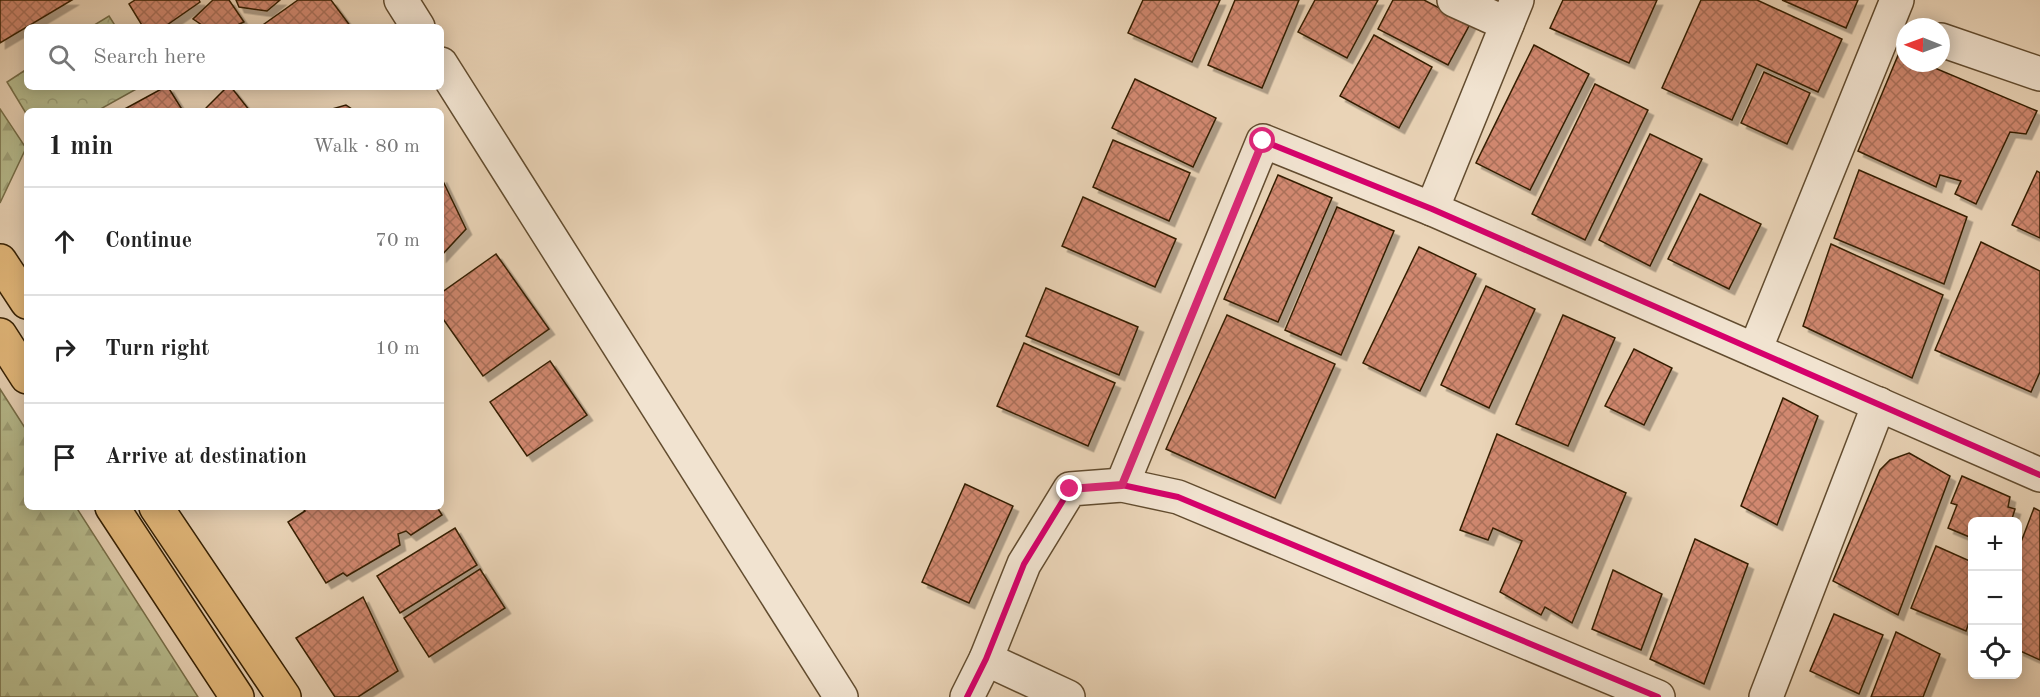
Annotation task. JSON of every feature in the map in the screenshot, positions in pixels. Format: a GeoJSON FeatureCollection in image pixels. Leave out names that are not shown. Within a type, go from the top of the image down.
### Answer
{"type":"FeatureCollection","features":[{"type":"Feature","properties":{"kind":"main road"},"geometry":{"type":"LineString","coordinates":[[0,261],[24,297]]}},
{"type":"Feature","properties":{"kind":"main road"},"geometry":{"type":"LineString","coordinates":[[0,335],[24,372]]}},
{"type":"Feature","properties":{"kind":"main road"},"geometry":{"type":"LineString","coordinates":[[114,510],[237,697]]}},
{"type":"Feature","properties":{"kind":"main road"},"geometry":{"type":"LineString","coordinates":[[158,510],[284,697]]}},
{"type":"Feature","properties":{"kind":"street"},"geometry":{"type":"LineString","coordinates":[[401,0],[416,24]]}},
{"type":"Feature","properties":{"kind":"street"},"geometry":{"type":"LineString","coordinates":[[1432,208],[1512,12],[1454,0]]}},
{"type":"Feature","properties":{"kind":"street"},"geometry":{"type":"LineString","coordinates":[[1755,350],[1896,17]]}},
{"type":"Feature","properties":{"kind":"street"},"geometry":{"type":"LineString","coordinates":[[1950,43],[2040,74]]}},
{"type":"Feature","properties":{"kind":"street"},"geometry":{"type":"LineString","coordinates":[[444,69],[841,697]]}},
{"type":"Feature","properties":{"kind":"street"},"geometry":{"type":"LineString","coordinates":[[1122,485],[1263,141],[1432,208],[2040,475]]}},
{"type":"Feature","properties":{"kind":"street"},"geometry":{"type":"LineString","coordinates":[[1766,697],[1880,404]]}},
{"type":"Feature","properties":{"kind":"street"},"geometry":{"type":"LineString","coordinates":[[967,697],[986,659],[1024,564],[1070,489],[1122,485],[1178,497],[1658,697]]}},
{"type":"Feature","properties":{"kind":"street"},"geometry":{"type":"LineString","coordinates":[[986,659],[1068,697]]}},
{"type":"Feature","properties":{"kind":"green space"},"geometry":{"type":"Polygon","coordinates":[[[109,16],[114,24],[96,24],[109,16]]]}},
{"type":"Feature","properties":{"kind":"green space"},"geometry":{"type":"Polygon","coordinates":[[[24,71],[24,90],[135,90],[102,108],[24,108],[24,110],[7,82],[24,71]]]}},
{"type":"Feature","properties":{"kind":"green space"},"geometry":{"type":"Polygon","coordinates":[[[0,109],[24,145],[24,152],[0,203],[0,109]]]}},
{"type":"Feature","properties":{"kind":"green space"},"geometry":{"type":"Polygon","coordinates":[[[0,389],[24,426],[24,510],[78,510],[198,697],[0,697],[0,389]]]}},
{"type":"Feature","properties":{"kind":"building"},"geometry":{"type":"Polygon","coordinates":[[[0,0],[72,0],[32,24],[24,24],[24,29],[0,43],[0,0]]]}},
{"type":"Feature","properties":{"kind":"building"},"geometry":{"type":"Polygon","coordinates":[[[135,0],[199,0],[200,2],[168,24],[141,24],[129,4],[135,0]]]}},
{"type":"Feature","properties":{"kind":"building"},"geometry":{"type":"Polygon","coordinates":[[[213,0],[229,0],[244,22],[200,24],[193,19],[213,0]]]}},
{"type":"Feature","properties":{"kind":"building"},"geometry":{"type":"Polygon","coordinates":[[[236,0],[280,0],[267,11],[239,7],[236,0]]]}},
{"type":"Feature","properties":{"kind":"building"},"geometry":{"type":"Polygon","coordinates":[[[298,0],[331,0],[349,24],[264,24],[298,0]]]}},
{"type":"Feature","properties":{"kind":"building"},"geometry":{"type":"Polygon","coordinates":[[[1143,0],[1220,0],[1192,62],[1128,33],[1143,0]]]}},
{"type":"Feature","properties":{"kind":"building"},"geometry":{"type":"Polygon","coordinates":[[[1235,0],[1299,0],[1262,88],[1208,65],[1235,0]]]}},
{"type":"Feature","properties":{"kind":"building"},"geometry":{"type":"Polygon","coordinates":[[[1315,0],[1378,0],[1347,58],[1298,32],[1315,0]]]}},
{"type":"Feature","properties":{"kind":"building"},"geometry":{"type":"Polygon","coordinates":[[[1393,0],[1424,0],[1470,24],[1448,65],[1378,29],[1393,0]]]}},
{"type":"Feature","properties":{"kind":"building"},"geometry":{"type":"Polygon","coordinates":[[[1563,0],[1657,0],[1629,63],[1550,28],[1563,0]]]}},
{"type":"Feature","properties":{"kind":"building"},"geometry":{"type":"Polygon","coordinates":[[[1701,0],[1757,0],[1842,39],[1818,92],[1757,64],[1732,120],[1662,88],[1701,0]]]}},
{"type":"Feature","properties":{"kind":"building"},"geometry":{"type":"Polygon","coordinates":[[[1782,0],[1858,0],[1846,28],[1782,0]]]}},
{"type":"Feature","properties":{"kind":"building"},"geometry":{"type":"Polygon","coordinates":[[[1374,35],[1432,67],[1399,128],[1340,96],[1374,35]]]}},
{"type":"Feature","properties":{"kind":"building"},"geometry":{"type":"Polygon","coordinates":[[[1534,45],[1589,74],[1530,190],[1476,163],[1534,45]]]}},
{"type":"Feature","properties":{"kind":"building"},"geometry":{"type":"Polygon","coordinates":[[[1896,60],[1896,72],[1944,72],[2037,111],[2026,134],[2010,132],[1976,204],[1955,194],[1961,181],[1940,175],[1936,187],[1858,151],[1896,60]]]}},
{"type":"Feature","properties":{"kind":"building"},"geometry":{"type":"Polygon","coordinates":[[[1764,72],[1810,93],[1787,144],[1741,123],[1764,72]]]}},
{"type":"Feature","properties":{"kind":"building"},"geometry":{"type":"Polygon","coordinates":[[[1135,79],[1216,118],[1193,167],[1112,128],[1135,79]]]}},
{"type":"Feature","properties":{"kind":"building"},"geometry":{"type":"Polygon","coordinates":[[[1595,84],[1648,110],[1585,240],[1532,214],[1595,84]]]}},
{"type":"Feature","properties":{"kind":"building"},"geometry":{"type":"Polygon","coordinates":[[[160,90],[170,90],[181,108],[126,108],[160,90]]]}},
{"type":"Feature","properties":{"kind":"building"},"geometry":{"type":"Polygon","coordinates":[[[224,90],[233,90],[248,108],[206,108],[224,90]]]}},
{"type":"Feature","properties":{"kind":"building"},"geometry":{"type":"Polygon","coordinates":[[[1650,134],[1702,159],[1650,266],[1599,240],[1650,134]]]}},
{"type":"Feature","properties":{"kind":"building"},"geometry":{"type":"Polygon","coordinates":[[[1113,140],[1190,173],[1169,221],[1093,187],[1113,140]]]}},
{"type":"Feature","properties":{"kind":"building"},"geometry":{"type":"Polygon","coordinates":[[[1859,170],[1967,217],[1944,284],[1834,238],[1859,170]]]}},
{"type":"Feature","properties":{"kind":"building"},"geometry":{"type":"Polygon","coordinates":[[[2037,171],[2040,173],[2040,238],[2012,225],[2037,171]]]}},
{"type":"Feature","properties":{"kind":"building"},"geometry":{"type":"Polygon","coordinates":[[[1278,175],[1332,198],[1278,322],[1224,299],[1278,175]]]}},
{"type":"Feature","properties":{"kind":"building"},"geometry":{"type":"Polygon","coordinates":[[[444,183],[466,229],[444,253],[444,183]]]}},
{"type":"Feature","properties":{"kind":"building"},"geometry":{"type":"Polygon","coordinates":[[[1700,194],[1761,224],[1729,289],[1668,259],[1700,194]]]}},
{"type":"Feature","properties":{"kind":"building"},"geometry":{"type":"Polygon","coordinates":[[[1083,197],[1176,239],[1155,287],[1062,246],[1083,197]]]}},
{"type":"Feature","properties":{"kind":"building"},"geometry":{"type":"Polygon","coordinates":[[[1337,207],[1394,231],[1341,355],[1285,330],[1337,207]]]}},
{"type":"Feature","properties":{"kind":"building"},"geometry":{"type":"Polygon","coordinates":[[[1981,242],[2040,271],[2040,372],[2031,392],[1935,350],[1981,242]]]}},
{"type":"Feature","properties":{"kind":"building"},"geometry":{"type":"Polygon","coordinates":[[[1831,244],[1943,295],[1912,378],[1803,326],[1831,244]]]}},
{"type":"Feature","properties":{"kind":"building"},"geometry":{"type":"Polygon","coordinates":[[[1419,247],[1476,274],[1420,391],[1363,363],[1419,247]]]}},
{"type":"Feature","properties":{"kind":"building"},"geometry":{"type":"Polygon","coordinates":[[[496,254],[549,329],[483,376],[444,320],[444,291],[496,254]]]}},
{"type":"Feature","properties":{"kind":"building"},"geometry":{"type":"Polygon","coordinates":[[[1486,286],[1535,309],[1489,408],[1441,385],[1486,286]]]}},
{"type":"Feature","properties":{"kind":"building"},"geometry":{"type":"Polygon","coordinates":[[[1046,288],[1138,327],[1119,375],[1026,336],[1046,288]]]}},
{"type":"Feature","properties":{"kind":"building"},"geometry":{"type":"Polygon","coordinates":[[[1227,315],[1335,364],[1275,498],[1166,449],[1227,315]]]}},
{"type":"Feature","properties":{"kind":"building"},"geometry":{"type":"Polygon","coordinates":[[[1563,315],[1615,338],[1568,446],[1516,424],[1563,315]]]}},
{"type":"Feature","properties":{"kind":"building"},"geometry":{"type":"Polygon","coordinates":[[[1024,343],[1115,383],[1088,446],[997,406],[1024,343]]]}},
{"type":"Feature","properties":{"kind":"building"},"geometry":{"type":"Polygon","coordinates":[[[1634,349],[1672,368],[1644,425],[1605,406],[1634,349]]]}},
{"type":"Feature","properties":{"kind":"building"},"geometry":{"type":"Polygon","coordinates":[[[550,361],[587,415],[527,456],[490,402],[550,361]]]}},
{"type":"Feature","properties":{"kind":"building"},"geometry":{"type":"Polygon","coordinates":[[[1783,398],[1818,416],[1777,525],[1741,506],[1783,398]]]}},
{"type":"Feature","properties":{"kind":"building"},"geometry":{"type":"Polygon","coordinates":[[[1497,434],[1626,493],[1572,623],[1545,607],[1541,615],[1500,592],[1522,541],[1493,528],[1488,540],[1460,530],[1497,434]]]}},
{"type":"Feature","properties":{"kind":"building"},"geometry":{"type":"Polygon","coordinates":[[[1909,453],[1950,476],[1898,615],[1833,581],[1880,470],[1890,460],[1909,453]]]}},
{"type":"Feature","properties":{"kind":"building"},"geometry":{"type":"Polygon","coordinates":[[[1962,476],[2010,497],[2008,507],[2015,509],[2013,517],[1968,517],[1968,536],[1948,528],[1957,505],[1951,503],[1962,476]]]}},
{"type":"Feature","properties":{"kind":"building"},"geometry":{"type":"Polygon","coordinates":[[[965,484],[1013,506],[969,603],[922,582],[965,484]]]}},
{"type":"Feature","properties":{"kind":"building"},"geometry":{"type":"Polygon","coordinates":[[[2034,508],[2040,511],[2040,660],[2022,652],[2022,540],[2034,508]]]}},
{"type":"Feature","properties":{"kind":"building"},"geometry":{"type":"Polygon","coordinates":[[[439,510],[442,515],[411,535],[406,531],[398,534],[400,545],[347,576],[343,573],[326,583],[288,522],[305,511],[439,510]]]}},
{"type":"Feature","properties":{"kind":"building"},"geometry":{"type":"Polygon","coordinates":[[[455,528],[477,565],[400,613],[377,576],[455,528]]]}},
{"type":"Feature","properties":{"kind":"building"},"geometry":{"type":"Polygon","coordinates":[[[1695,539],[1748,564],[1704,684],[1650,659],[1695,539]]]}},
{"type":"Feature","properties":{"kind":"building"},"geometry":{"type":"Polygon","coordinates":[[[1936,546],[1968,560],[1968,625],[1966,631],[1911,608],[1936,546]]]}},
{"type":"Feature","properties":{"kind":"building"},"geometry":{"type":"Polygon","coordinates":[[[480,569],[505,608],[429,657],[404,618],[480,569]]]}},
{"type":"Feature","properties":{"kind":"building"},"geometry":{"type":"Polygon","coordinates":[[[1613,570],[1662,594],[1641,650],[1592,629],[1613,570]]]}},
{"type":"Feature","properties":{"kind":"building"},"geometry":{"type":"Polygon","coordinates":[[[363,597],[398,671],[358,697],[335,697],[296,638],[363,597]]]}},
{"type":"Feature","properties":{"kind":"building"},"geometry":{"type":"Polygon","coordinates":[[[1834,614],[1883,635],[1859,694],[1810,671],[1834,614]]]}},
{"type":"Feature","properties":{"kind":"building"},"geometry":{"type":"Polygon","coordinates":[[[1896,632],[1940,654],[1923,697],[1871,697],[1896,632]]]}},
{"type":"Feature","properties":{"kind":"cycle path"},"geometry":{"type":"LineString","coordinates":[[1122,485],[1263,141],[1432,209],[2040,475]]}},
{"type":"Feature","properties":{"kind":"cycle path"},"geometry":{"type":"LineString","coordinates":[[967,697],[986,659],[1024,564],[1070,489],[1122,485],[1178,497],[1658,697]]}},
{"type":"Feature","properties":{"kind":"route"},"geometry":{"type":"LineString","coordinates":[[1070,489],[1122,485],[1263,141]]}}]}
